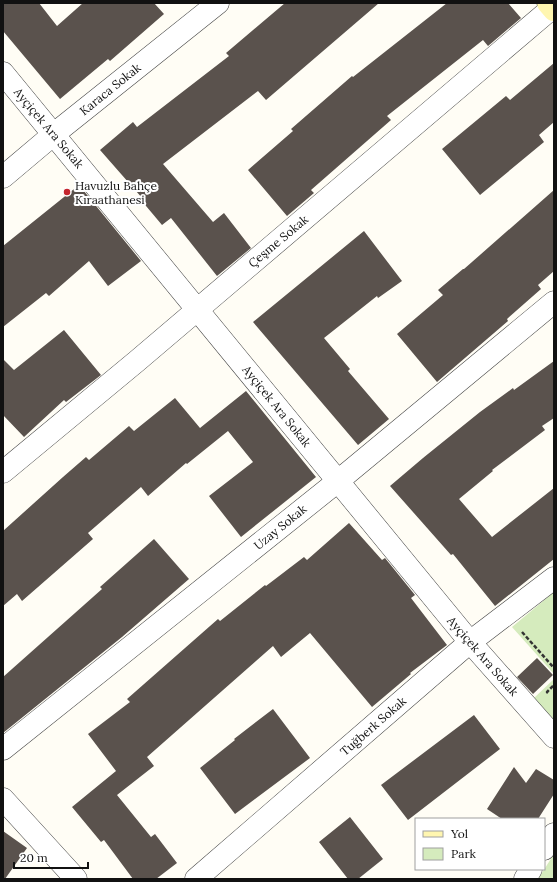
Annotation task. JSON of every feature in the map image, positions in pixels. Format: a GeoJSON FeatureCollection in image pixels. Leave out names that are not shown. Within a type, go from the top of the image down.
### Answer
{"type":"FeatureCollection","features":[{"type":"Feature","properties":{"kind":"street","name":"Karaca Sokak"},"geometry":{"type":"LineString","coordinates":[[3,177],[54,134],[218,3]]}},
{"type":"Feature","properties":{"kind":"street","name":"Çeşme Sokak"},"geometry":{"type":"LineString","coordinates":[[3,472],[198,309],[551,7]]}},
{"type":"Feature","properties":{"kind":"street","name":"Ayçiçek Ara Sokak"},"geometry":{"type":"LineString","coordinates":[[3,73],[470,642],[554,737]]}},
{"type":"Feature","properties":{"kind":"street","name":"Uzay Sokak"},"geometry":{"type":"LineString","coordinates":[[3,749],[338,481],[554,302]]}},
{"type":"Feature","properties":{"kind":"street","name":"Tuğberk Sokak"},"geometry":{"type":"LineString","coordinates":[[196,879],[470,642],[554,578]]}},
{"type":"Feature","properties":{"kind":"street"},"geometry":{"type":"LineString","coordinates":[[3,799],[76,879]]}},
{"type":"Feature","properties":{"kind":"street"},"geometry":{"type":"LineString","coordinates":[[545,848],[554,834]]}},
{"type":"Feature","properties":{"kind":"street"},"geometry":{"type":"LineString","coordinates":[[525,879],[530,870]]}},
{"type":"Feature","properties":{"kind":"path"},"geometry":{"type":"LineString","coordinates":[[519,629],[554,668]]}},
{"type":"Feature","properties":{"kind":"path"},"geometry":{"type":"LineString","coordinates":[[550,696],[547,692],[554,685]]}},
{"type":"Feature","properties":{"kind":"green space"},"geometry":{"type":"Polygon","coordinates":[[[554,592],[554,674],[512,627],[554,592]]]}},
{"type":"Feature","properties":{"kind":"green space"},"geometry":{"type":"Polygon","coordinates":[[[554,679],[554,720],[534,698],[554,679]]]}},
{"type":"Feature","properties":{"kind":"green space"},"geometry":{"type":"Polygon","coordinates":[[[554,854],[554,879],[538,879],[554,854]]]}},
{"type":"Feature","properties":{"kind":"building"},"geometry":{"type":"Polygon","coordinates":[[[3,3],[39,3],[57,26],[83,3],[154,3],[164,14],[110,61],[108,59],[60,99],[3,31],[3,3]]]}},
{"type":"Feature","properties":{"kind":"building"},"geometry":{"type":"Polygon","coordinates":[[[285,3],[379,3],[266,100],[258,91],[163,164],[213,222],[224,213],[251,248],[217,276],[171,218],[162,225],[141,200],[143,199],[100,150],[133,122],[137,127],[229,56],[226,53],[285,3]]]}},
{"type":"Feature","properties":{"kind":"building"},"geometry":{"type":"Polygon","coordinates":[[[447,3],[508,3],[521,18],[488,46],[483,40],[387,116],[391,120],[311,190],[314,193],[287,216],[248,170],[293,131],[291,129],[352,76],[353,77],[447,3]]]}},
{"type":"Feature","properties":{"kind":"building"},"geometry":{"type":"Polygon","coordinates":[[[554,63],[554,122],[539,135],[544,142],[480,195],[442,149],[506,96],[510,100],[554,63]]]}},
{"type":"Feature","properties":{"kind":"building"},"geometry":{"type":"Polygon","coordinates":[[[79,185],[141,261],[108,286],[89,261],[49,296],[46,293],[3,327],[3,246],[79,185]]]}},
{"type":"Feature","properties":{"kind":"building"},"geometry":{"type":"Polygon","coordinates":[[[554,190],[554,271],[538,285],[541,289],[507,319],[508,321],[437,382],[397,334],[443,295],[438,290],[554,190]]]}},
{"type":"Feature","properties":{"kind":"building"},"geometry":{"type":"Polygon","coordinates":[[[364,231],[402,281],[378,298],[377,296],[324,338],[350,369],[348,371],[389,419],[358,445],[253,322],[364,231]]]}},
{"type":"Feature","properties":{"kind":"building"},"geometry":{"type":"Polygon","coordinates":[[[64,330],[101,375],[66,402],[64,400],[24,437],[3,415],[3,359],[14,370],[64,330]]]}},
{"type":"Feature","properties":{"kind":"building"},"geometry":{"type":"Polygon","coordinates":[[[554,361],[554,418],[542,426],[545,430],[492,470],[493,471],[459,499],[492,537],[554,488],[554,559],[495,606],[453,554],[451,555],[390,486],[480,412],[554,361]]]}},
{"type":"Feature","properties":{"kind":"building"},"geometry":{"type":"Polygon","coordinates":[[[246,391],[316,477],[241,537],[209,496],[253,462],[228,431],[187,464],[186,463],[148,496],[141,487],[88,533],[93,539],[22,601],[17,594],[3,606],[3,531],[63,477],[86,457],[89,460],[129,426],[134,431],[175,398],[200,428],[246,391]]]}},
{"type":"Feature","properties":{"kind":"building"},"geometry":{"type":"Polygon","coordinates":[[[349,523],[382,560],[385,558],[415,595],[411,598],[447,645],[410,673],[411,674],[372,707],[310,633],[281,657],[273,646],[147,757],[154,766],[117,795],[151,837],[155,834],[177,863],[156,879],[133,879],[104,840],[101,842],[72,807],[116,771],[88,734],[130,702],[127,699],[218,619],[220,621],[265,585],[266,586],[304,557],[307,560],[349,523]]]}},
{"type":"Feature","properties":{"kind":"building"},"geometry":{"type":"Polygon","coordinates":[[[154,539],[189,579],[122,637],[3,733],[3,677],[102,589],[100,587],[154,539]]]}},
{"type":"Feature","properties":{"kind":"building"},"geometry":{"type":"Polygon","coordinates":[[[537,658],[553,675],[533,694],[517,677],[537,658]]]}},
{"type":"Feature","properties":{"kind":"building"},"geometry":{"type":"Polygon","coordinates":[[[273,709],[310,758],[235,814],[200,768],[273,709]]]}},
{"type":"Feature","properties":{"kind":"building"},"geometry":{"type":"Polygon","coordinates":[[[474,715],[500,749],[408,820],[381,785],[474,715]]]}},
{"type":"Feature","properties":{"kind":"building"},"geometry":{"type":"Polygon","coordinates":[[[514,767],[526,783],[536,769],[554,780],[554,794],[539,818],[500,818],[487,809],[514,767]]]}},
{"type":"Feature","properties":{"kind":"building"},"geometry":{"type":"Polygon","coordinates":[[[350,817],[383,859],[358,879],[348,879],[319,842],[350,817]]]}},
{"type":"Feature","properties":{"kind":"building"},"geometry":{"type":"Polygon","coordinates":[[[3,831],[27,848],[5,879],[3,879],[3,831]]]}},
{"type":"Feature","properties":{"kind":"place","name":"Havuzlu Bahçe Kıraathanesi"},"geometry":{"type":"Point","coordinates":[67,192]}}]}
